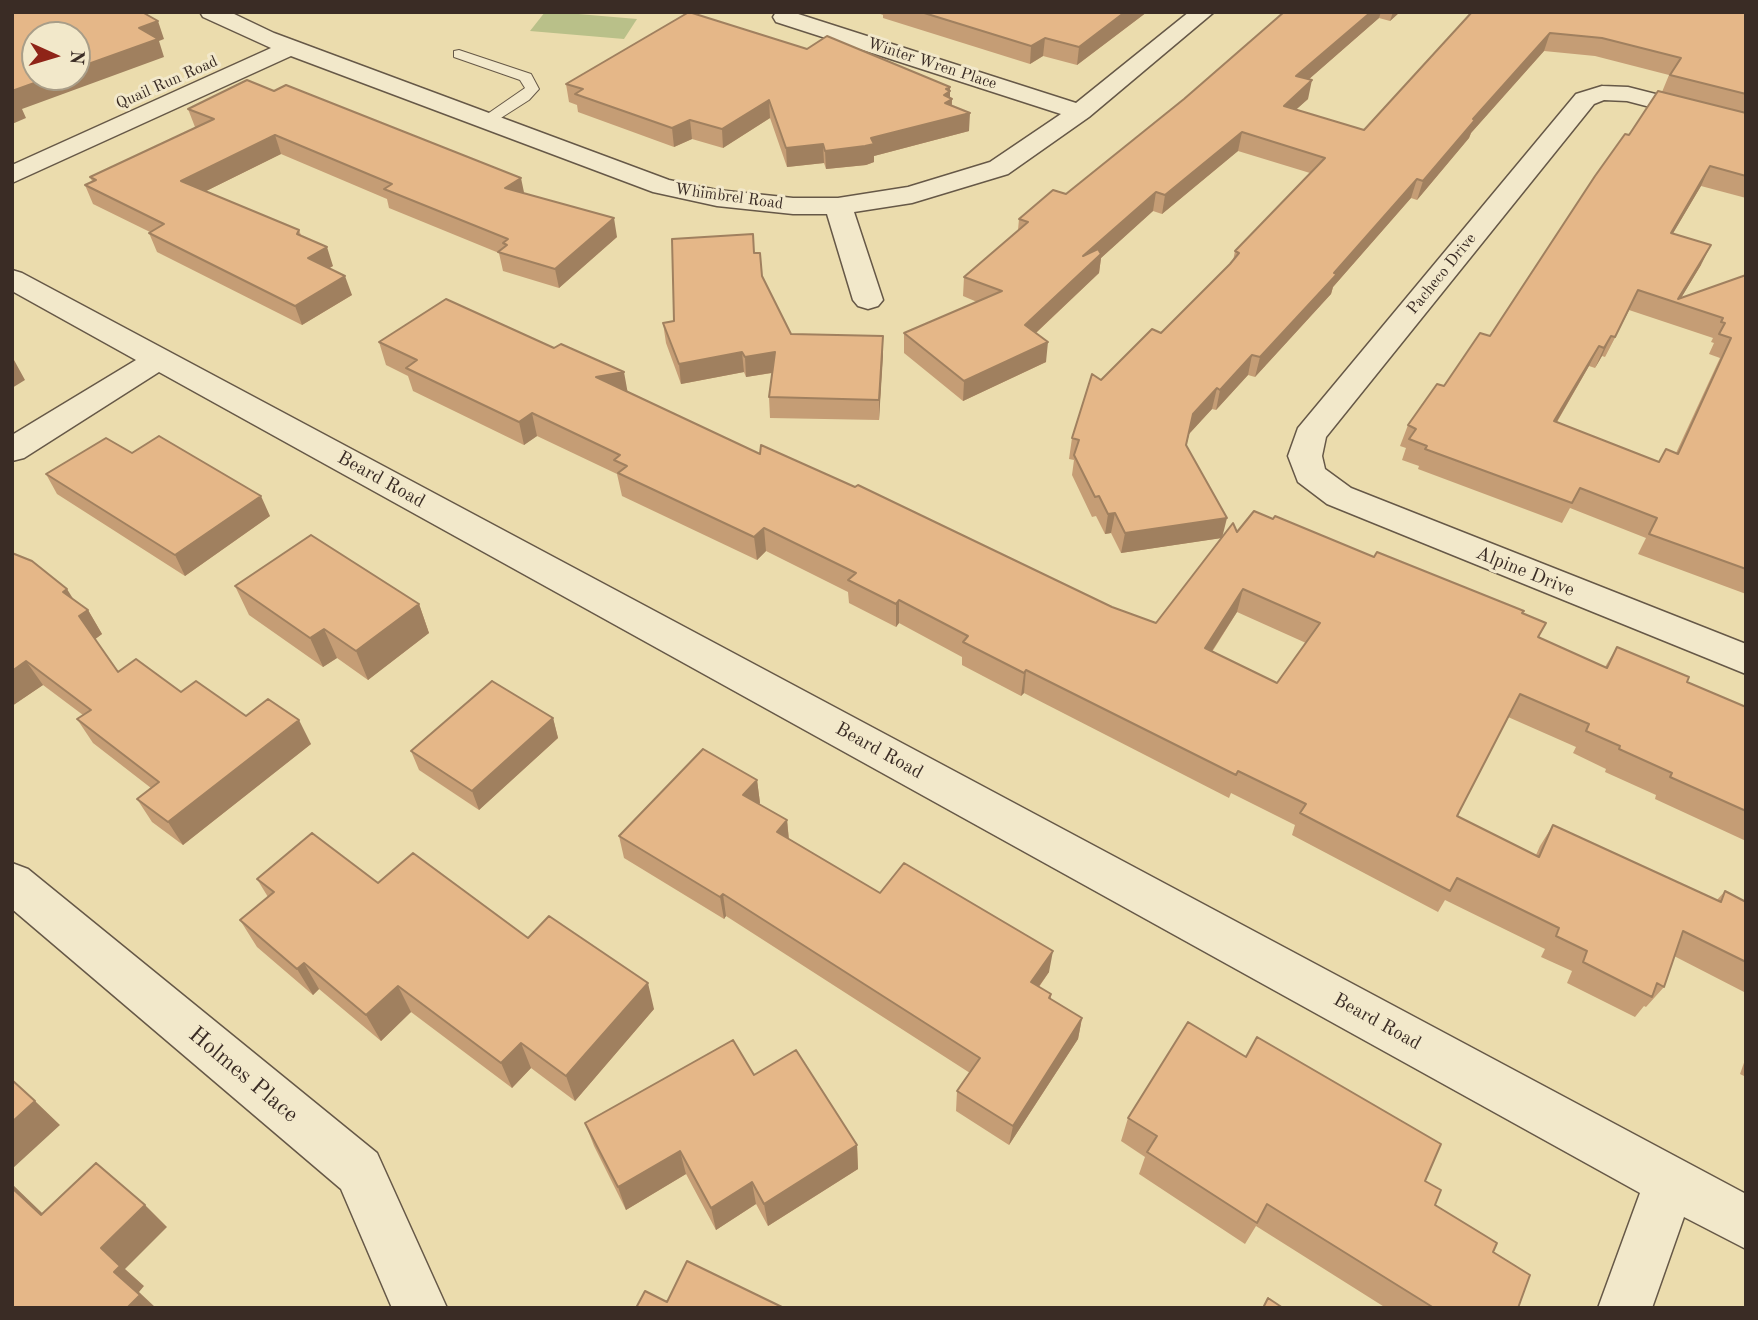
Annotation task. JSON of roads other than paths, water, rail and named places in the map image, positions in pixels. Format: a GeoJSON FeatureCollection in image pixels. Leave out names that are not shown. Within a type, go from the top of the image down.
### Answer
{"type":"FeatureCollection","features":[{"type":"Feature","properties":{"kind":"street"},"geometry":{"type":"LineString","coordinates":[[211,12],[266,38]]}},
{"type":"Feature","properties":{"kind":"street","name":"Whimbrel Road"},"geometry":{"type":"LineString","coordinates":[[266,38],[642,179],[689,193],[768,205],[838,206],[912,195],[974,178],[1020,156],[1080,112],[1203,12]]}},
{"type":"Feature","properties":{"kind":"street","name":"Winter Wren Place"},"geometry":{"type":"LineString","coordinates":[[784,17],[1080,112]]}},
{"type":"Feature","properties":{"kind":"street","name":"Quail Run Road"},"geometry":{"type":"LineString","coordinates":[[12,152],[266,38]]}},
{"type":"Feature","properties":{"kind":"street","name":"Quail Run Road"},"geometry":{"type":"LineString","coordinates":[[12,175],[291,47]]}},
{"type":"Feature","properties":{"kind":"street","name":"Pacheco Drive"},"geometry":{"type":"LineString","coordinates":[[1310,474],[1305,456],[1310,435],[1581,102],[1591,96],[1607,93],[1646,98],[1746,125]]}},
{"type":"Feature","properties":{"kind":"street"},"geometry":{"type":"LineString","coordinates":[[838,206],[868,300]]}},
{"type":"Feature","properties":{"kind":"street","name":"Beard Road"},"geometry":{"type":"LineString","coordinates":[[12,279],[1746,1223]]}},
{"type":"Feature","properties":{"kind":"street"},"geometry":{"type":"LineString","coordinates":[[12,450],[159,359]]}},
{"type":"Feature","properties":{"kind":"street","name":"Alpine Drive"},"geometry":{"type":"LineString","coordinates":[[1310,474],[1328,491],[1347,500],[1746,660]]}},
{"type":"Feature","properties":{"kind":"street","name":"Holmes Place"},"geometry":{"type":"LineString","coordinates":[[12,882],[359,1171],[420,1308]]}},
{"type":"Feature","properties":{"kind":"street"},"geometry":{"type":"LineString","coordinates":[[1625,1308],[1670,1182]]}},
{"type":"Feature","properties":{"kind":"lane"},"geometry":{"type":"LineString","coordinates":[[458,54],[526,77],[532,89],[488,120]]}}]}
